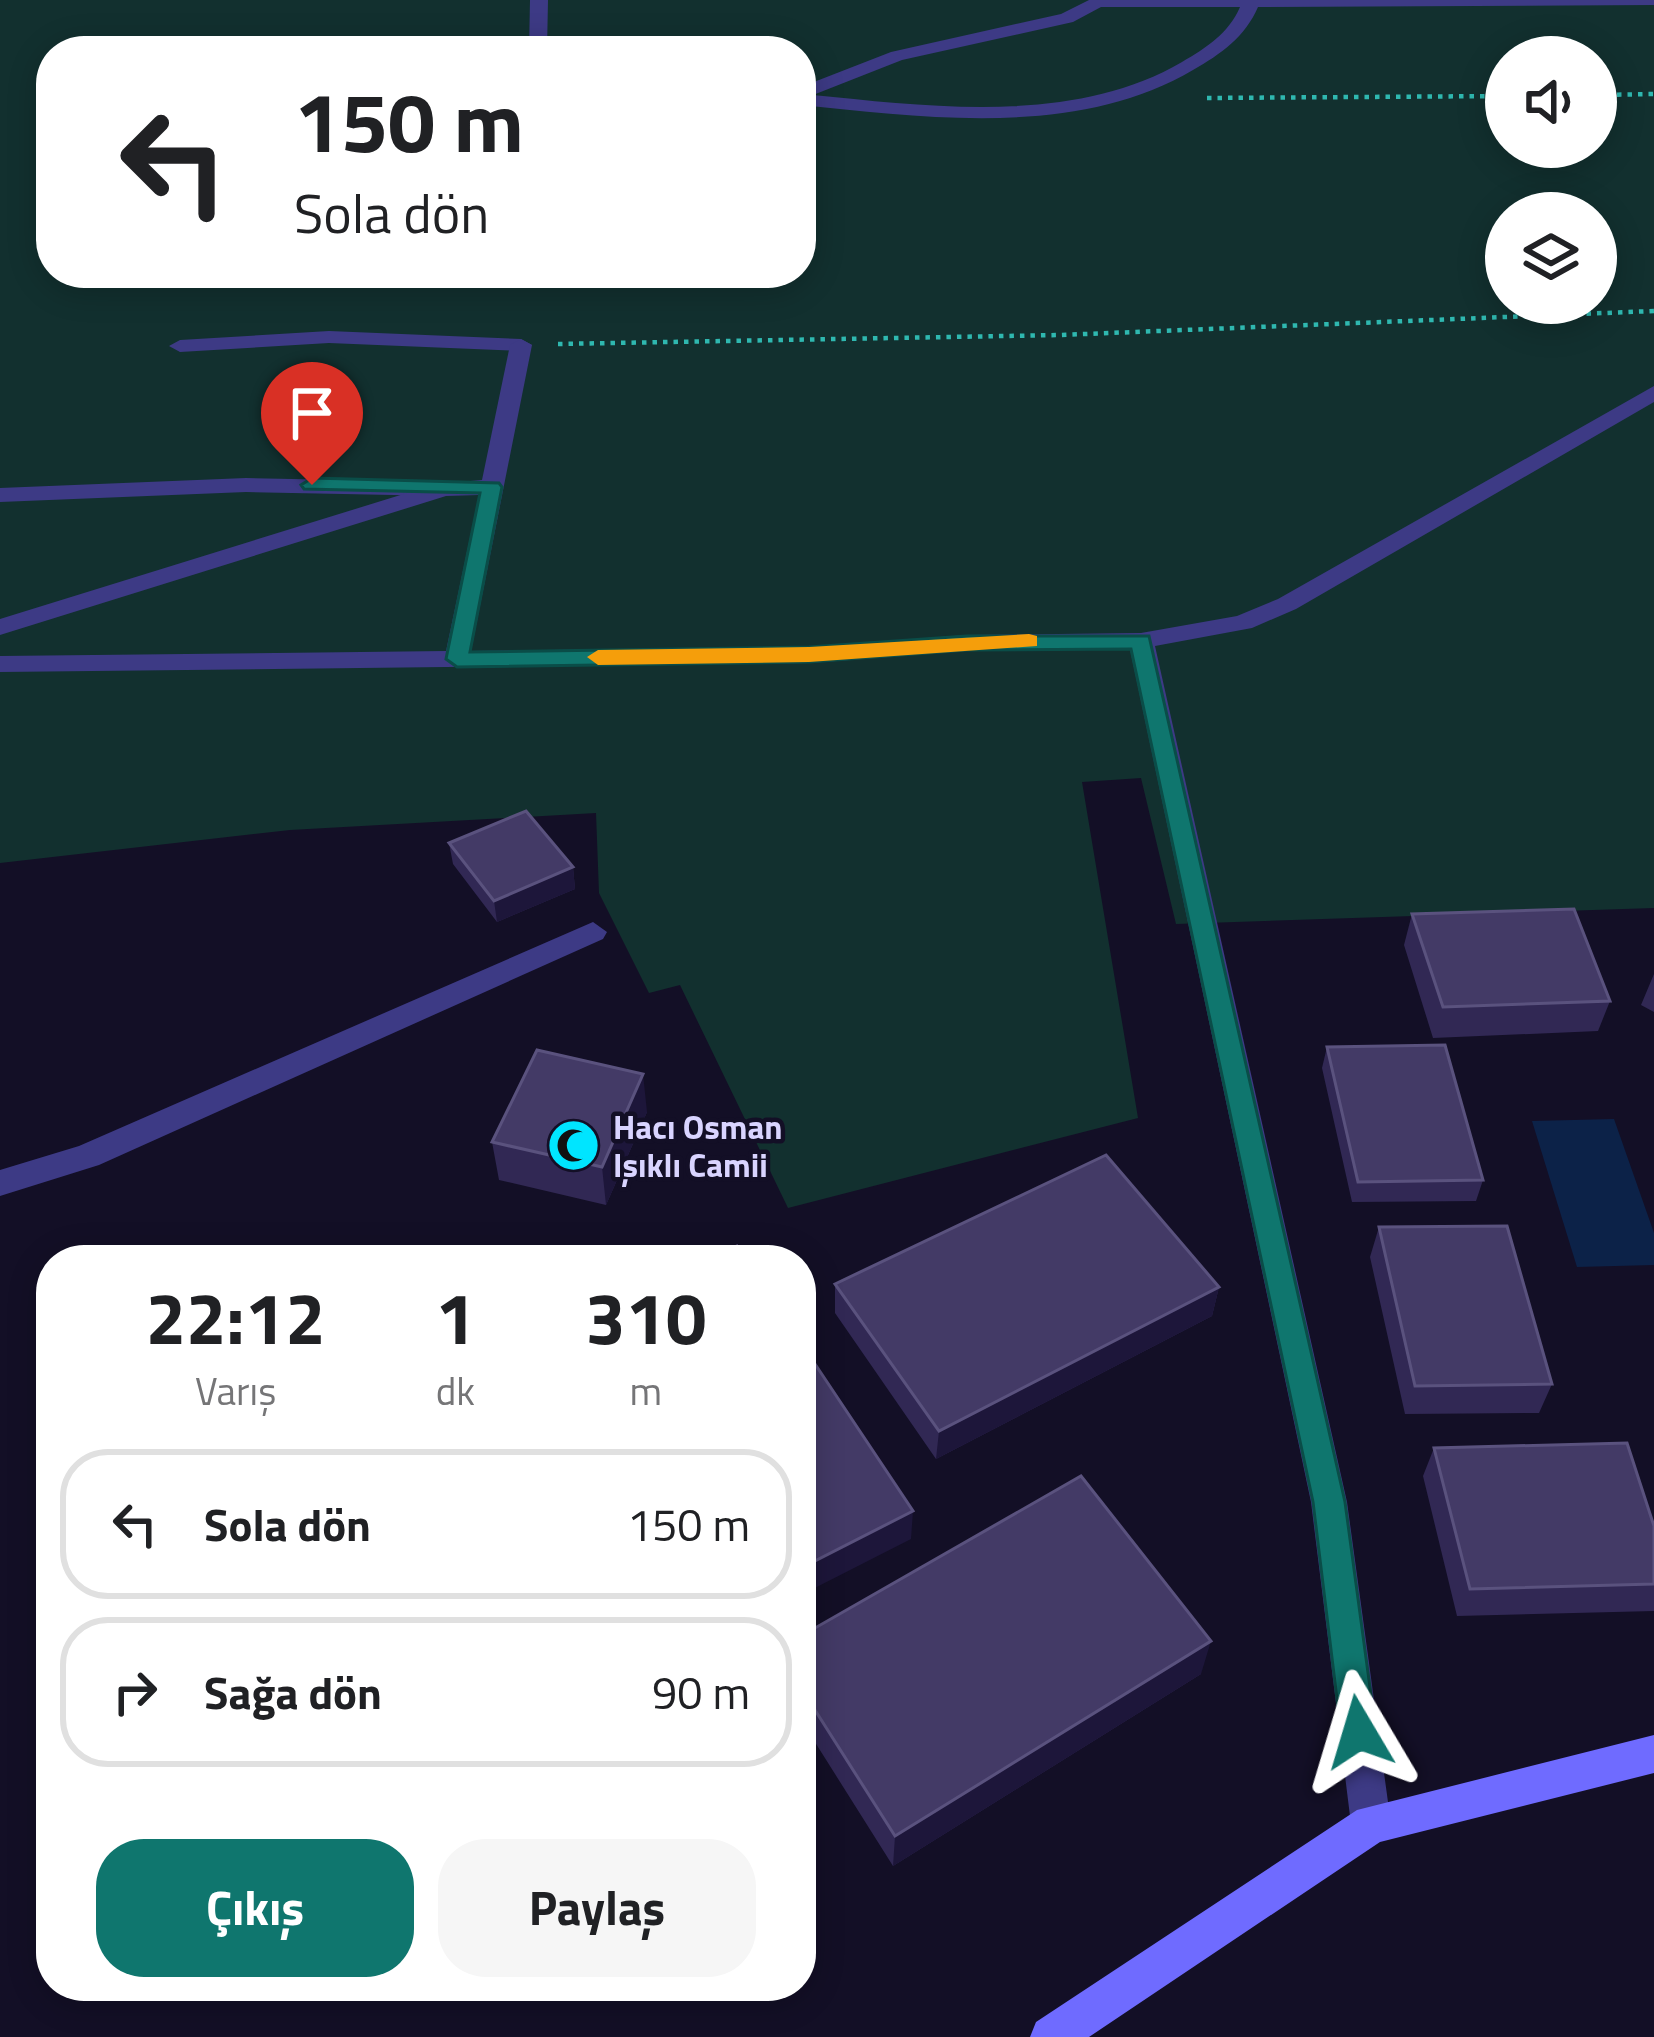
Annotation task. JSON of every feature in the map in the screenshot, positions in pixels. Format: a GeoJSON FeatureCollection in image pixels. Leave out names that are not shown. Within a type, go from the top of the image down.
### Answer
{"type":"FeatureCollection","features":[{"type":"Feature","properties":{"kind":"street"},"geometry":{"type":"LineString","coordinates":[[538,36],[539,0]]}},
{"type":"Feature","properties":{"kind":"street"},"geometry":{"type":"LineString","coordinates":[[816,90],[897,56],[1030,28],[1066,18],[1097,2],[1654,0]]}},
{"type":"Feature","properties":{"kind":"street"},"geometry":{"type":"LineString","coordinates":[[816,98],[885,108],[1028,106],[1115,98],[1178,72],[1239,28],[1251,2]]}},
{"type":"Feature","properties":{"kind":"street"},"geometry":{"type":"LineString","coordinates":[[180,346],[328,337],[521,345],[457,659]]}},
{"type":"Feature","properties":{"kind":"street"},"geometry":{"type":"LineString","coordinates":[[0,664],[809,655],[989,642],[1141,641],[1243,623],[1287,604],[1654,393]]}},
{"type":"Feature","properties":{"kind":"street"},"geometry":{"type":"LineString","coordinates":[[0,494],[286,485],[492,487]]}},
{"type":"Feature","properties":{"kind":"street"},"geometry":{"type":"LineString","coordinates":[[0,626],[444,489]]}},
{"type":"Feature","properties":{"kind":"street"},"geometry":{"type":"LineString","coordinates":[[1141,641],[1329,1502],[1370,1824]]}},
{"type":"Feature","properties":{"kind":"street"},"geometry":{"type":"LineString","coordinates":[[0,1183],[88,1156],[593,932]]}},
{"type":"Feature","properties":{"kind":"street"},"geometry":{"type":"LineString","coordinates":[[1051,2037],[1370,1824],[1654,1754]]}},
{"type":"Feature","properties":{"kind":"path"},"geometry":{"type":"LineString","coordinates":[[1617,94],[1654,94]]}},
{"type":"Feature","properties":{"kind":"path"},"geometry":{"type":"LineString","coordinates":[[1203,98],[1485,96]]}},
{"type":"Feature","properties":{"kind":"path"},"geometry":{"type":"LineString","coordinates":[[521,345],[1060,335],[1654,311]]}},
{"type":"Feature","properties":{"kind":"green space"},"geometry":{"type":"Polygon","coordinates":[[[0,0],[1654,0],[1654,908],[1176,924],[1141,778],[1082,782],[1138,1118],[788,1208],[680,985],[649,993],[599,893],[596,813],[290,830],[0,863],[0,0]]]}},
{"type":"Feature","properties":{"kind":"water"},"geometry":{"type":"Polygon","coordinates":[[[1614,1119],[1654,1233],[1654,1265],[1577,1267],[1532,1121],[1614,1119]]]}},
{"type":"Feature","properties":{"kind":"building"},"geometry":{"type":"Polygon","coordinates":[[[526,811],[573,867],[494,901],[449,843],[526,811]]]}},
{"type":"Feature","properties":{"kind":"building"},"geometry":{"type":"Polygon","coordinates":[[[1574,909],[1610,1001],[1443,1007],[1412,914],[1574,909]]]}},
{"type":"Feature","properties":{"kind":"building"},"geometry":{"type":"Polygon","coordinates":[[[1445,1045],[1483,1180],[1358,1182],[1327,1047],[1445,1045]]]}},
{"type":"Feature","properties":{"kind":"building"},"geometry":{"type":"Polygon","coordinates":[[[537,1050],[643,1074],[602,1167],[492,1142],[537,1050]]]}},
{"type":"Feature","properties":{"kind":"building"},"geometry":{"type":"Polygon","coordinates":[[[1106,1155],[1219,1287],[939,1431],[835,1284],[1106,1155]]]}},
{"type":"Feature","properties":{"kind":"building"},"geometry":{"type":"Polygon","coordinates":[[[1507,1226],[1552,1384],[1415,1386],[1379,1227],[1507,1226]]]}},
{"type":"Feature","properties":{"kind":"building"},"geometry":{"type":"Polygon","coordinates":[[[816,1366],[913,1511],[816,1560],[816,1366]]]}},
{"type":"Feature","properties":{"kind":"building"},"geometry":{"type":"Polygon","coordinates":[[[1627,1443],[1654,1526],[1654,1584],[1470,1589],[1434,1448],[1627,1443]]]}},
{"type":"Feature","properties":{"kind":"building"},"geometry":{"type":"Polygon","coordinates":[[[1081,1476],[1211,1641],[895,1836],[816,1712],[816,1627],[1081,1476]]]}},
{"type":"Feature","properties":{"kind":"slow traffic"},"geometry":{"type":"LineString","coordinates":[[598,657],[809,655],[1029,641]]}},
{"type":"Feature","properties":{"kind":"place","name":"Hacı Osman Işıklı Camii"},"geometry":{"type":"Point","coordinates":[574,1146]}},
{"type":"Feature","properties":{"kind":"route"},"geometry":{"type":"LineString","coordinates":[[312,485],[492,487],[457,659],[809,655],[967,643],[1141,641],[1329,1502],[1359,1732]]}}]}
